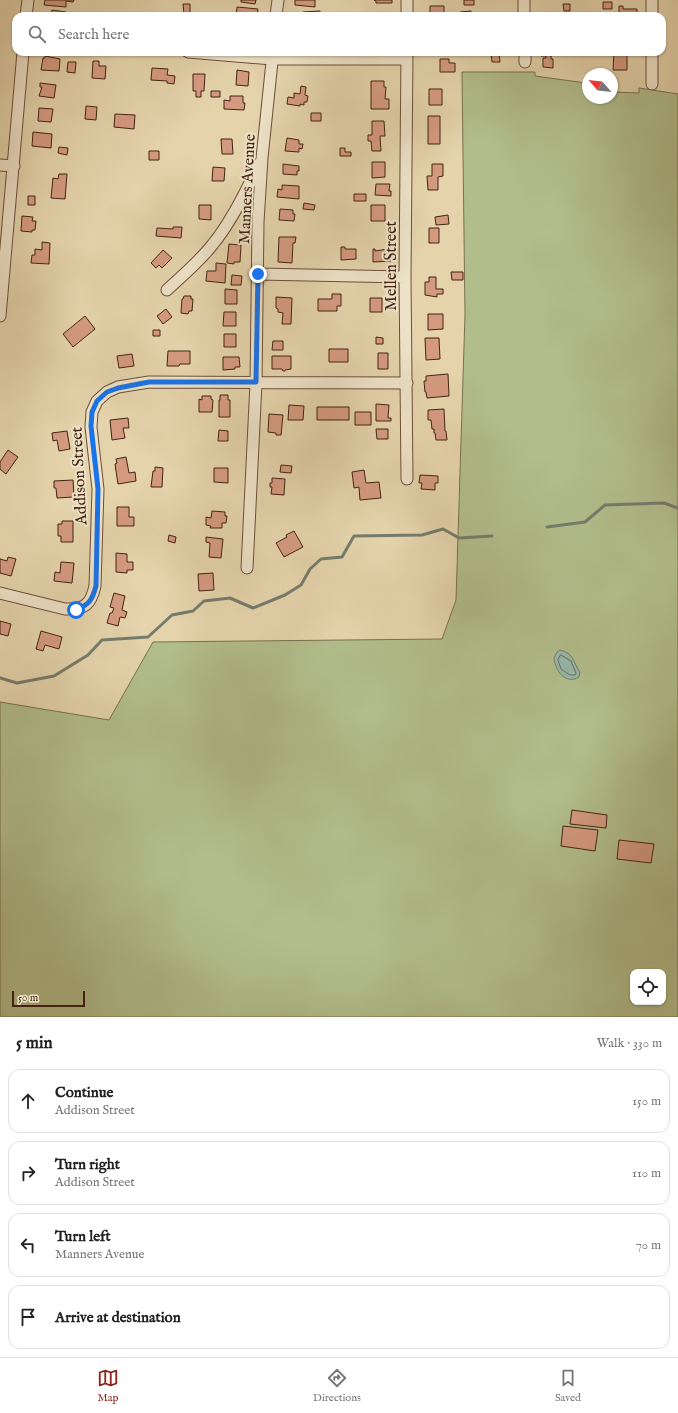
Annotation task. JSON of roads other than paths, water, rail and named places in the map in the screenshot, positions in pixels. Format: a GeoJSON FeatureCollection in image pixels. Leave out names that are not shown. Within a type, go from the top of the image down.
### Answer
{"type":"FeatureCollection","features":[{"type":"Feature","properties":{"kind":"street"},"geometry":{"type":"LineString","coordinates":[[26,12],[28,0]]}},
{"type":"Feature","properties":{"kind":"street"},"geometry":{"type":"LineString","coordinates":[[276,12],[278,0]]}},
{"type":"Feature","properties":{"kind":"street"},"geometry":{"type":"LineString","coordinates":[[407,0],[407,12]]}},
{"type":"Feature","properties":{"kind":"street"},"geometry":{"type":"LineString","coordinates":[[524,0],[524,12]]}},
{"type":"Feature","properties":{"kind":"street"},"geometry":{"type":"LineString","coordinates":[[652,0],[652,12]]}},
{"type":"Feature","properties":{"kind":"street"},"geometry":{"type":"LineString","coordinates":[[0,316],[23,56]]}},
{"type":"Feature","properties":{"kind":"street","name":"Manners Avenue"},"geometry":{"type":"LineString","coordinates":[[247,568],[256,382],[258,222],[262,158],[273,56]]}},
{"type":"Feature","properties":{"kind":"street","name":"Mellen Street"},"geometry":{"type":"LineString","coordinates":[[407,56],[405,277],[407,479]]}},
{"type":"Feature","properties":{"kind":"street"},"geometry":{"type":"LineString","coordinates":[[652,56],[652,84]]}},
{"type":"Feature","properties":{"kind":"street"},"geometry":{"type":"LineString","coordinates":[[167,290],[195,265],[214,244],[249,185],[262,158]]}},
{"type":"Feature","properties":{"kind":"street"},"geometry":{"type":"LineString","coordinates":[[0,165],[14,166]]}},
{"type":"Feature","properties":{"kind":"street"},"geometry":{"type":"LineString","coordinates":[[258,274],[405,277]]}},
{"type":"Feature","properties":{"kind":"street","name":"Addison Street"},"geometry":{"type":"LineString","coordinates":[[0,593],[65,609],[76,610],[87,605],[92,597],[96,586],[98,489],[91,426],[92,412],[97,401],[107,392],[118,388],[149,382],[407,383]]}},
{"type":"Feature","properties":{"kind":"water"},"geometry":{"type":"Polygon","coordinates":[[[560,650],[571,656],[580,672],[579,677],[574,679],[566,678],[556,668],[554,658],[560,650]]]}},
{"type":"Feature","properties":{"kind":"waterway"},"geometry":{"type":"LineString","coordinates":[[547,527],[585,522],[605,505],[664,503],[678,508]]}},
{"type":"Feature","properties":{"kind":"waterway"},"geometry":{"type":"LineString","coordinates":[[0,678],[17,683],[54,676],[88,655],[102,640],[148,637],[172,615],[193,611],[204,601],[230,598],[253,608],[285,595],[301,585],[310,569],[321,559],[342,557],[354,536],[422,535],[443,529],[459,538],[492,536]]}}]}
